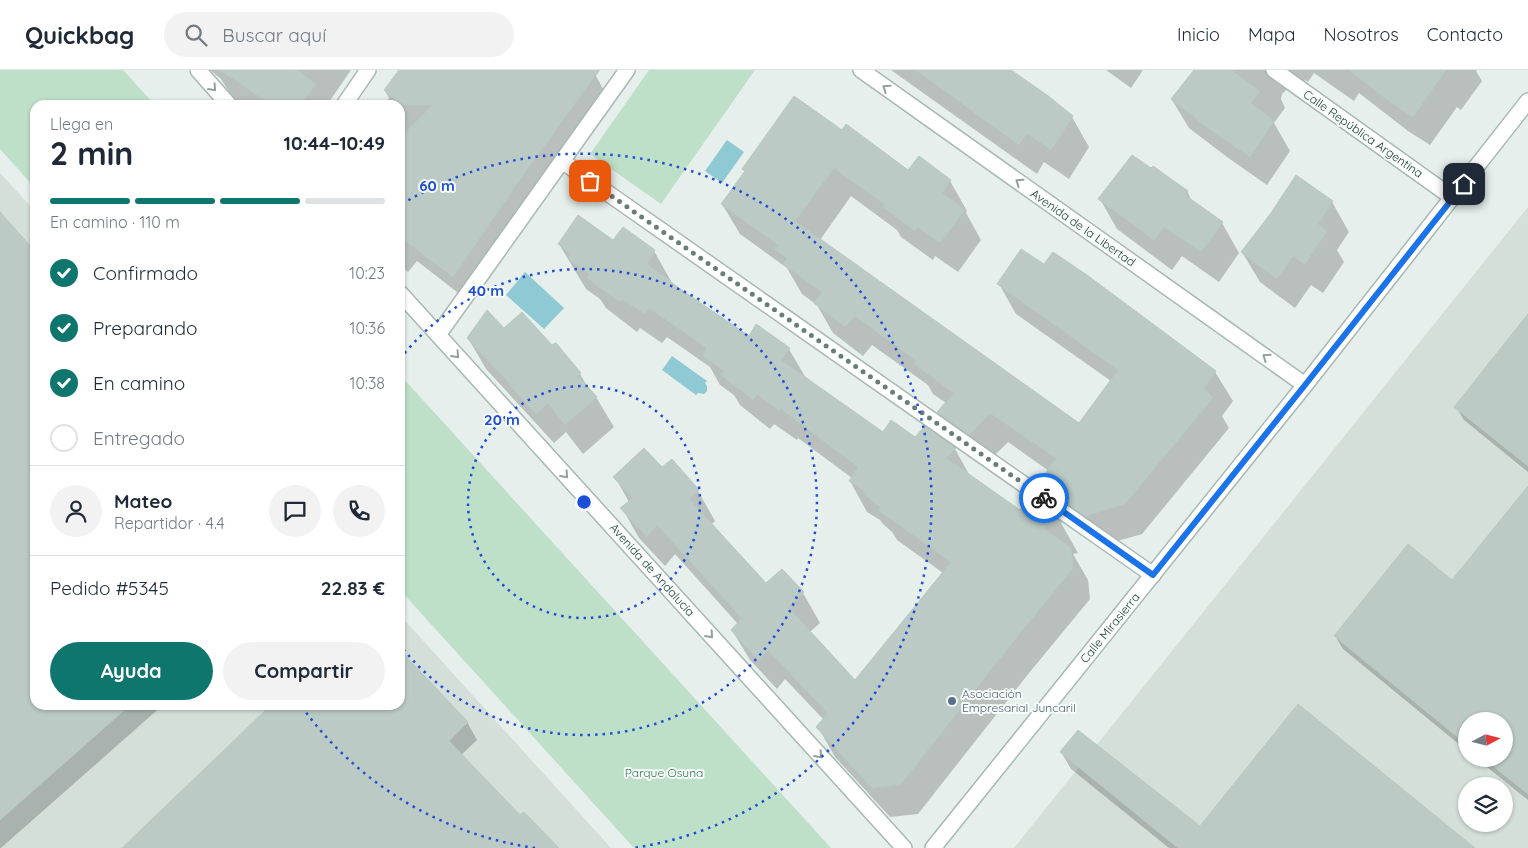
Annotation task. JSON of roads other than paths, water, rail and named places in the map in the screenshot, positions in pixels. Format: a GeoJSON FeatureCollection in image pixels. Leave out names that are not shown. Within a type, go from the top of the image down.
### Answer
{"type":"FeatureCollection","features":[{"type":"Feature","properties":{"kind":"street"},"geometry":{"type":"LineString","coordinates":[[198,70],[225,100]]}},
{"type":"Feature","properties":{"kind":"street"},"geometry":{"type":"LineString","coordinates":[[347,100],[368,70]]}},
{"type":"Feature","properties":{"kind":"street"},"geometry":{"type":"LineString","coordinates":[[438,335],[627,70]]}},
{"type":"Feature","properties":{"kind":"street","name":"Avenida de la Libertad"},"geometry":{"type":"LineString","coordinates":[[861,70],[1305,385]]}},
{"type":"Feature","properties":{"kind":"street","name":"Calle República Argentina"},"geometry":{"type":"LineString","coordinates":[[1274,70],[1453,198]]}},
{"type":"Feature","properties":{"kind":"street","name":"Calle Mirasierra"},"geometry":{"type":"LineString","coordinates":[[933,848],[1305,385],[1528,101]]}},
{"type":"Feature","properties":{"kind":"street"},"geometry":{"type":"LineString","coordinates":[[562,161],[1153,575]]}},
{"type":"Feature","properties":{"kind":"street","name":"Avenida de Andalucía"},"geometry":{"type":"LineString","coordinates":[[405,299],[904,848]]}},
{"type":"Feature","properties":{"kind":"water"},"geometry":{"type":"Polygon","coordinates":[[[727,140],[744,152],[722,183],[705,171],[727,140]]]}},
{"type":"Feature","properties":{"kind":"water"},"geometry":{"type":"Polygon","coordinates":[[[525,272],[564,308],[544,329],[506,295],[525,272]]]}},
{"type":"Feature","properties":{"kind":"water"},"geometry":{"type":"Polygon","coordinates":[[[672,356],[707,381],[705,383],[707,391],[704,394],[698,393],[696,395],[662,370],[672,356]]]}},
{"type":"Feature","properties":{"kind":"place","name":"Asociación Empresarial Juncaril"},"geometry":{"type":"Point","coordinates":[952,701]}},
{"type":"Feature","properties":{"kind":"park label","name":"Parque Osuna"},"geometry":{"type":"Point","coordinates":[664,773]}}]}
